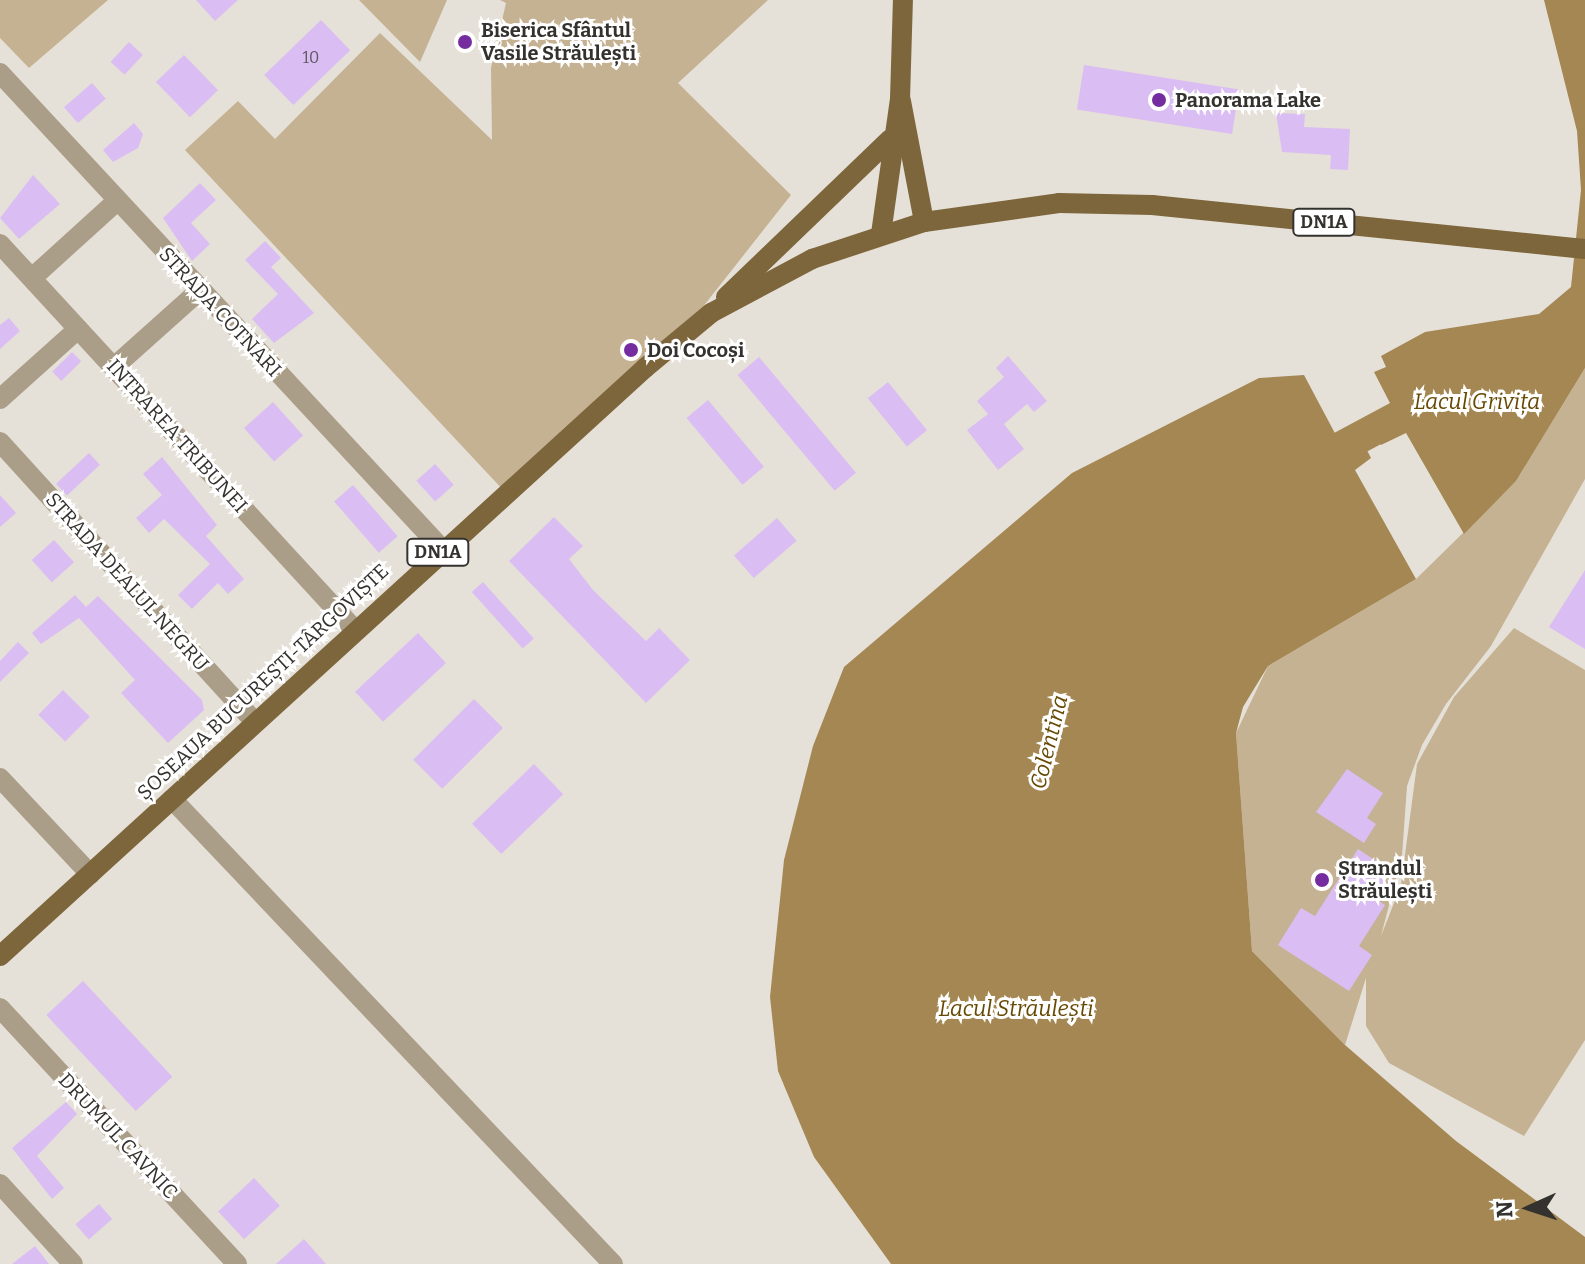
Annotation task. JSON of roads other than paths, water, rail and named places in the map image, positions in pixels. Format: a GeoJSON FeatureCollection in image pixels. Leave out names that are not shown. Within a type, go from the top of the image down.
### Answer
{"type":"FeatureCollection","features":[{"type":"Feature","properties":{"kind":"main road"},"geometry":{"type":"LineString","coordinates":[[881,234],[890,139],[900,99],[903,0]]}},
{"type":"Feature","properties":{"kind":"main road"},"geometry":{"type":"LineString","coordinates":[[900,99],[924,222]]}},
{"type":"Feature","properties":{"kind":"main road"},"geometry":{"type":"LineString","coordinates":[[711,313],[890,139]]}},
{"type":"Feature","properties":{"kind":"main road","name":"ȘOSEAUA BUCUREȘTI-TÂRGOVIȘTE"},"geometry":{"type":"LineString","coordinates":[[0,956],[442,549],[711,313],[812,259],[924,222],[1018,206],[1105,202],[1585,249]]}},
{"type":"Feature","properties":{"kind":"street","name":"STRADA COTNARI"},"geometry":{"type":"LineString","coordinates":[[0,73],[199,291],[442,549]]}},
{"type":"Feature","properties":{"kind":"street"},"geometry":{"type":"LineString","coordinates":[[32,278],[117,201]]}},
{"type":"Feature","properties":{"kind":"street","name":"INTRAREA TRIBUNEI"},"geometry":{"type":"LineString","coordinates":[[0,244],[354,629]]}},
{"type":"Feature","properties":{"kind":"street"},"geometry":{"type":"LineString","coordinates":[[114,367],[199,291]]}},
{"type":"Feature","properties":{"kind":"street"},"geometry":{"type":"LineString","coordinates":[[0,399],[78,329]]}},
{"type":"Feature","properties":{"kind":"street","name":"STRADA DEALUL NEGRU"},"geometry":{"type":"LineString","coordinates":[[0,442],[255,722]]}},
{"type":"Feature","properties":{"kind":"street"},"geometry":{"type":"LineString","coordinates":[[0,778],[90,874]]}},
{"type":"Feature","properties":{"kind":"street"},"geometry":{"type":"LineString","coordinates":[[172,799],[613,1264]]}},
{"type":"Feature","properties":{"kind":"street","name":"DRUMUL CAVNIC"},"geometry":{"type":"LineString","coordinates":[[0,1008],[237,1264]]}},
{"type":"Feature","properties":{"kind":"street"},"geometry":{"type":"LineString","coordinates":[[0,1184],[73,1264]]}},
{"type":"Feature","properties":{"kind":"water","name":"Lacul Grivița"},"geometry":{"type":"Polygon","coordinates":[[[1544,0],[1585,0],[1585,368],[1516,481],[1464,534],[1406,433],[1381,445],[1367,419],[1392,407],[1374,372],[1386,367],[1381,356],[1425,332],[1539,314],[1571,287],[1581,190],[1577,131],[1544,0]]]}},
{"type":"Feature","properties":{"kind":"water","name":"Lacul Străulești"},"geometry":{"type":"Polygon","coordinates":[[[1304,375],[1338,439],[1357,431],[1371,458],[1355,470],[1416,579],[1268,666],[1243,707],[1236,733],[1252,951],[1345,1045],[1456,1141],[1585,1237],[1585,1264],[891,1264],[814,1157],[778,1071],[770,997],[784,860],[813,746],[844,667],[1072,473],[1259,378],[1304,375]]]}},
{"type":"Feature","properties":{"kind":"waterway","name":"Colentina"},"geometry":{"type":"LineString","coordinates":[[1323,457],[1413,409]]}},
{"type":"Feature","properties":{"kind":"place","name":"Biserica Sfântul Vasile Străulești"},"geometry":{"type":"Point","coordinates":[465,42]}},
{"type":"Feature","properties":{"kind":"place","name":"Panorama Lake"},"geometry":{"type":"Point","coordinates":[1159,100]}},
{"type":"Feature","properties":{"kind":"place","name":"Doi Cocoși"},"geometry":{"type":"Point","coordinates":[631,350]}},
{"type":"Feature","properties":{"kind":"place","name":"Ștrandul Străulești"},"geometry":{"type":"Point","coordinates":[1322,880]}}]}
